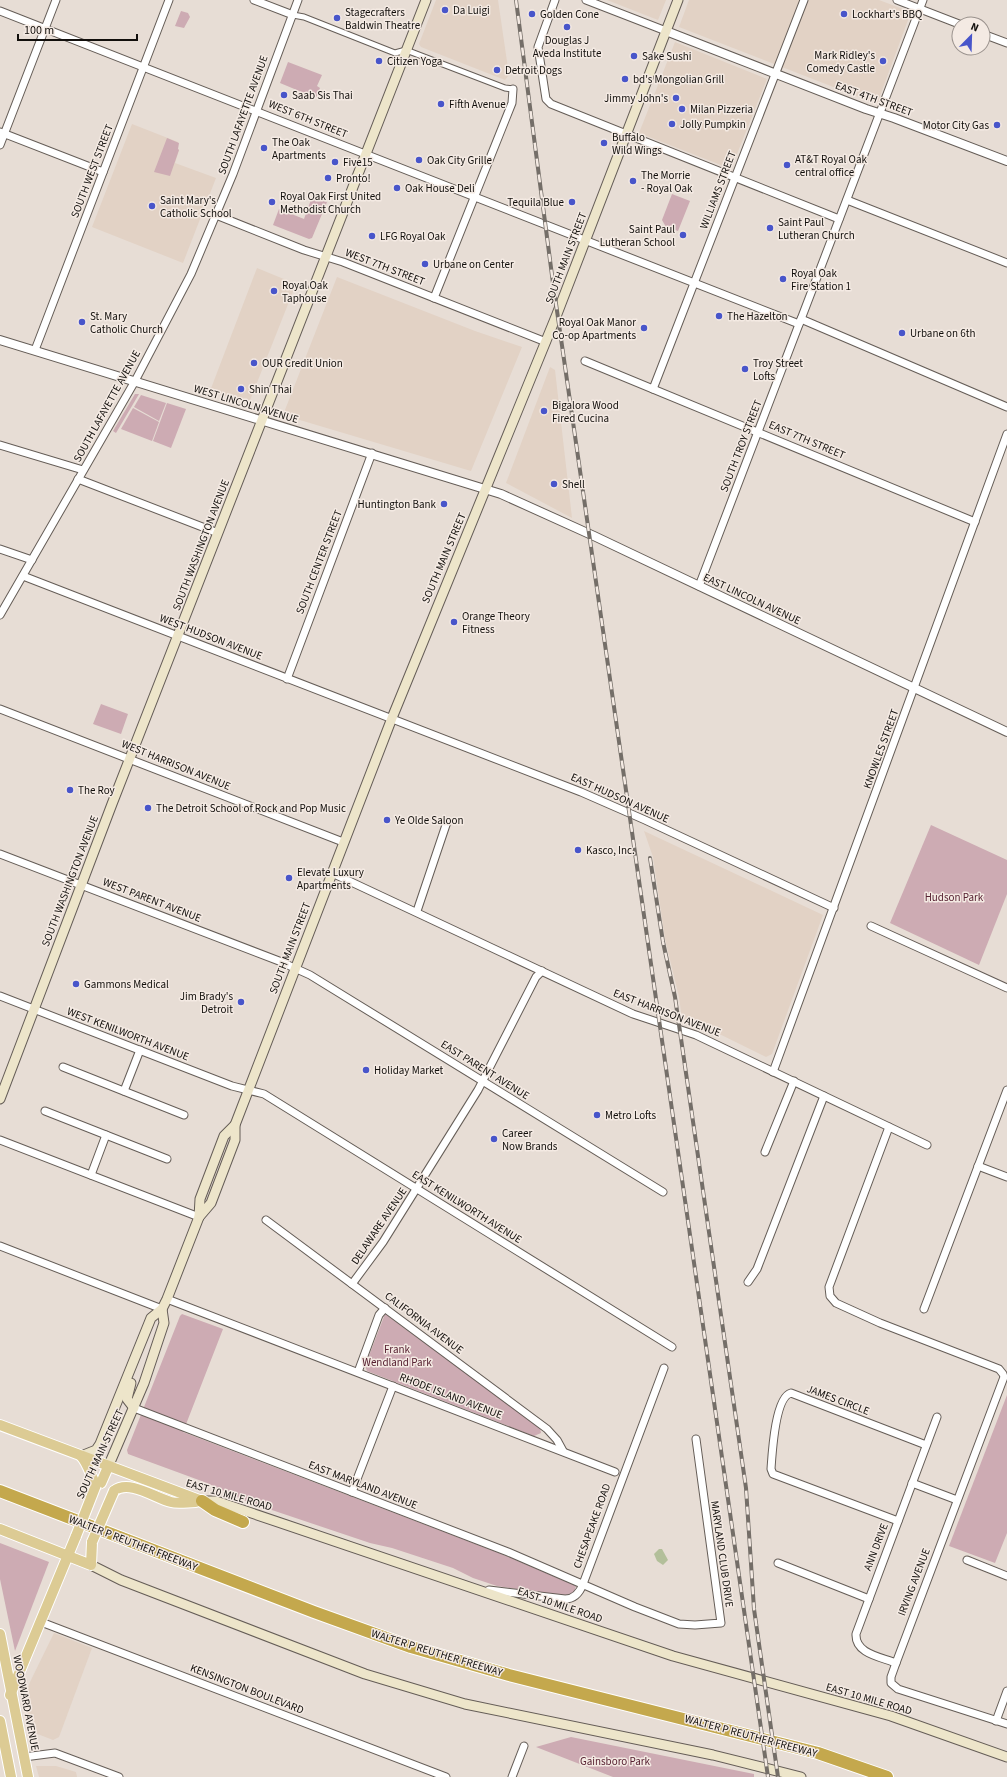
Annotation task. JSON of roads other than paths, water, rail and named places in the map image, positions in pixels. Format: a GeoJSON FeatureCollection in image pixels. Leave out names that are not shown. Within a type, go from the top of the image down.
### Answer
{"type":"FeatureCollection","features":[{"type":"Feature","properties":{"kind":"highway","name":"WALTER P REUTHER FREEWAY"},"geometry":{"type":"LineString","coordinates":[[0,1491],[334,1620],[411,1647],[509,1675],[802,1749],[887,1777]]}},
{"type":"Feature","properties":{"kind":"highway"},"geometry":{"type":"LineString","coordinates":[[202,1501],[215,1510],[244,1522]]}},
{"type":"Feature","properties":{"kind":"main road","name":"SOUTH WASHINGTON AVENUE"},"geometry":{"type":"LineString","coordinates":[[0,1099],[130,759],[365,153],[426,0]]}},
{"type":"Feature","properties":{"kind":"main road","name":"SOUTH MAIN STREET"},"geometry":{"type":"LineString","coordinates":[[81,1456],[96,1450],[100,1444],[151,1318],[162,1309],[199,1217],[211,1203],[235,1140],[234,1125],[343,842],[392,718],[546,342],[678,0]]}},
{"type":"Feature","properties":{"kind":"main road","name":"SOUTH MAIN STREET"},"geometry":{"type":"LineString","coordinates":[[10,1695],[69,1556],[96,1485],[101,1483],[134,1408],[164,1323],[162,1309]]}},
{"type":"Feature","properties":{"kind":"main road"},"geometry":{"type":"LineString","coordinates":[[134,1408],[129,1404],[126,1396],[137,1367],[139,1347]]}},
{"type":"Feature","properties":{"kind":"main road","name":"EAST 10 MILE ROAD"},"geometry":{"type":"LineString","coordinates":[[0,1425],[108,1467],[202,1501],[216,1501],[674,1656],[891,1716],[1007,1757]]}},
{"type":"Feature","properties":{"kind":"main road"},"geometry":{"type":"LineString","coordinates":[[81,1456],[88,1465],[96,1485]]}},
{"type":"Feature","properties":{"kind":"main road"},"geometry":{"type":"LineString","coordinates":[[91,1564],[92,1542],[114,1491],[120,1488],[130,1487],[172,1502],[202,1501]]}},
{"type":"Feature","properties":{"kind":"main road"},"geometry":{"type":"LineString","coordinates":[[0,1529],[91,1564],[121,1580],[365,1674],[410,1688],[465,1704],[713,1755],[800,1777]]}},
{"type":"Feature","properties":{"kind":"main road","name":"WOODWARD AVENUE"},"geometry":{"type":"LineString","coordinates":[[0,1634],[10,1695],[28,1777]]}},
{"type":"Feature","properties":{"kind":"main road"},"geometry":{"type":"LineString","coordinates":[[0,1721],[11,1777]]}},
{"type":"Feature","properties":{"kind":"street"},"geometry":{"type":"LineString","coordinates":[[0,145],[2,133],[56,0]]}},
{"type":"Feature","properties":{"kind":"street","name":"SOUTH WEST STREET"},"geometry":{"type":"LineString","coordinates":[[35,350],[169,0]]}},
{"type":"Feature","properties":{"kind":"street"},"geometry":{"type":"LineString","coordinates":[[254,0],[304,17],[395,53],[406,50],[505,88],[513,89],[512,102],[434,298]]}},
{"type":"Feature","properties":{"kind":"street","name":"SOUTH LAFAYETTE AVENUE"},"geometry":{"type":"LineString","coordinates":[[0,615],[135,381],[192,274],[298,0]]}},
{"type":"Feature","properties":{"kind":"street"},"geometry":{"type":"LineString","coordinates":[[555,0],[538,46],[545,93],[548,102],[735,178],[839,218]]}},
{"type":"Feature","properties":{"kind":"street"},"geometry":{"type":"LineString","coordinates":[[586,0],[666,31]]}},
{"type":"Feature","properties":{"kind":"street","name":"WILLIAMS STREET"},"geometry":{"type":"LineString","coordinates":[[653,388],[804,0]]}},
{"type":"Feature","properties":{"kind":"street"},"geometry":{"type":"LineString","coordinates":[[897,0],[951,21]]}},
{"type":"Feature","properties":{"kind":"street","name":"SOUTH TROY STREET"},"geometry":{"type":"LineString","coordinates":[[699,586],[923,0]]}},
{"type":"Feature","properties":{"kind":"street","name":"WEST 6TH STREET"},"geometry":{"type":"LineString","coordinates":[[0,11],[256,110],[694,283],[800,321],[1007,407]]}},
{"type":"Feature","properties":{"kind":"street","name":"EAST 4TH STREET"},"geometry":{"type":"LineString","coordinates":[[666,31],[775,74],[1007,161]]}},
{"type":"Feature","properties":{"kind":"street"},"geometry":{"type":"LineString","coordinates":[[991,37],[1007,43]]}},
{"type":"Feature","properties":{"kind":"street"},"geometry":{"type":"LineString","coordinates":[[2,133],[103,172]]}},
{"type":"Feature","properties":{"kind":"street"},"geometry":{"type":"LineString","coordinates":[[847,200],[1007,263]]}},
{"type":"Feature","properties":{"kind":"street","name":"WEST 7TH STREET"},"geometry":{"type":"LineString","coordinates":[[216,215],[325,257],[343,262],[546,342]]}},
{"type":"Feature","properties":{"kind":"street","name":"WEST LINCOLN AVENUE"},"geometry":{"type":"LineString","coordinates":[[0,340],[486,489]]}},
{"type":"Feature","properties":{"kind":"street","name":"EAST 7TH STREET"},"geometry":{"type":"LineString","coordinates":[[585,361],[974,522]]}},
{"type":"Feature","properties":{"kind":"street","name":"KNOWLES STREET"},"geometry":{"type":"LineString","coordinates":[[773,1072],[1007,434]]}},
{"type":"Feature","properties":{"kind":"street"},"geometry":{"type":"LineString","coordinates":[[0,444],[83,470]]}},
{"type":"Feature","properties":{"kind":"street","name":"SOUTH CENTER STREET"},"geometry":{"type":"LineString","coordinates":[[287,679],[372,453]]}},
{"type":"Feature","properties":{"kind":"street"},"geometry":{"type":"LineString","coordinates":[[78,479],[218,533]]}},
{"type":"Feature","properties":{"kind":"street","name":"EAST LINCOLN AVENUE"},"geometry":{"type":"LineString","coordinates":[[486,489],[522,503],[1007,732]]}},
{"type":"Feature","properties":{"kind":"street"},"geometry":{"type":"LineString","coordinates":[[0,549],[32,560]]}},
{"type":"Feature","properties":{"kind":"street","name":"WEST HUDSON AVENUE"},"geometry":{"type":"LineString","coordinates":[[23,576],[287,679],[392,718]]}},
{"type":"Feature","properties":{"kind":"street","name":"WEST HARRISON AVENUE"},"geometry":{"type":"LineString","coordinates":[[0,709],[343,842]]}},
{"type":"Feature","properties":{"kind":"street","name":"EAST HUDSON AVENUE"},"geometry":{"type":"LineString","coordinates":[[392,718],[596,798],[834,908]]}},
{"type":"Feature","properties":{"kind":"street"},"geometry":{"type":"LineString","coordinates":[[417,911],[448,822]]}},
{"type":"Feature","properties":{"kind":"street","name":"WEST PARENT AVENUE"},"geometry":{"type":"LineString","coordinates":[[0,854],[82,884],[295,968]]}},
{"type":"Feature","properties":{"kind":"street","name":"EAST HARRISON AVENUE"},"geometry":{"type":"LineString","coordinates":[[332,873],[417,911],[637,1016],[696,1035],[928,1146]]}},
{"type":"Feature","properties":{"kind":"street"},"geometry":{"type":"LineString","coordinates":[[871,926],[1007,988]]}},
{"type":"Feature","properties":{"kind":"street","name":"EAST PARENT AVENUE"},"geometry":{"type":"LineString","coordinates":[[295,968],[314,976],[663,1192]]}},
{"type":"Feature","properties":{"kind":"street","name":"DELAWARE AVENUE"},"geometry":{"type":"LineString","coordinates":[[352,1284],[383,1242],[483,1082],[536,977],[542,971]]}},
{"type":"Feature","properties":{"kind":"street","name":"WEST KENILWORTH AVENUE"},"geometry":{"type":"LineString","coordinates":[[0,996],[232,1086],[248,1090]]}},
{"type":"Feature","properties":{"kind":"street"},"geometry":{"type":"LineString","coordinates":[[124,1091],[140,1050]]}},
{"type":"Feature","properties":{"kind":"street"},"geometry":{"type":"LineString","coordinates":[[63,1067],[184,1115]]}},
{"type":"Feature","properties":{"kind":"street"},"geometry":{"type":"LineString","coordinates":[[765,1152],[794,1082]]}},
{"type":"Feature","properties":{"kind":"street","name":"EAST KENILWORTH AVENUE"},"geometry":{"type":"LineString","coordinates":[[248,1090],[264,1094],[672,1347]]}},
{"type":"Feature","properties":{"kind":"street"},"geometry":{"type":"LineString","coordinates":[[924,1309],[1007,1090]]}},
{"type":"Feature","properties":{"kind":"street"},"geometry":{"type":"LineString","coordinates":[[748,1282],[758,1269],[824,1096]]}},
{"type":"Feature","properties":{"kind":"street"},"geometry":{"type":"LineString","coordinates":[[45,1111],[167,1159]]}},
{"type":"Feature","properties":{"kind":"street","name":"IRVING AVENUE"},"geometry":{"type":"LineString","coordinates":[[889,1127],[829,1287],[830,1296],[836,1303],[880,1323],[999,1369],[1003,1374],[958,1500],[896,1663],[891,1677],[891,1684],[894,1687],[1007,1724]]}},
{"type":"Feature","properties":{"kind":"street"},"geometry":{"type":"LineString","coordinates":[[91,1175],[106,1135]]}},
{"type":"Feature","properties":{"kind":"street"},"geometry":{"type":"LineString","coordinates":[[0,1140],[199,1217]]}},
{"type":"Feature","properties":{"kind":"street"},"geometry":{"type":"LineString","coordinates":[[978,1166],[1007,1177]]}},
{"type":"Feature","properties":{"kind":"street","name":"CALIFORNIA AVENUE"},"geometry":{"type":"LineString","coordinates":[[266,1220],[547,1429],[557,1440],[563,1451]]}},
{"type":"Feature","properties":{"kind":"street"},"geometry":{"type":"LineString","coordinates":[[0,1246],[162,1309]]}},
{"type":"Feature","properties":{"kind":"street","name":"RHODE ISLAND AVENUE"},"geometry":{"type":"LineString","coordinates":[[167,1299],[615,1472]]}},
{"type":"Feature","properties":{"kind":"street"},"geometry":{"type":"LineString","coordinates":[[358,1372],[379,1315],[385,1308]]}},
{"type":"Feature","properties":{"kind":"street","name":"CHESAPEAKE ROAD"},"geometry":{"type":"LineString","coordinates":[[475,1589],[568,1600],[575,1596],[583,1584],[664,1368]]}},
{"type":"Feature","properties":{"kind":"street"},"geometry":{"type":"LineString","coordinates":[[352,1492],[393,1386]]}},
{"type":"Feature","properties":{"kind":"street","name":"JAMES CIRCLE"},"geometry":{"type":"LineString","coordinates":[[898,1521],[772,1473],[774,1427],[786,1395],[792,1394],[926,1445]]}},
{"type":"Feature","properties":{"kind":"street","name":"EAST MARYLAND AVENUE"},"geometry":{"type":"LineString","coordinates":[[134,1408],[508,1552],[583,1584]]}},
{"type":"Feature","properties":{"kind":"street","name":"ANN DRIVE"},"geometry":{"type":"LineString","coordinates":[[896,1663],[867,1652],[857,1643],[856,1634],[937,1417]]}},
{"type":"Feature","properties":{"kind":"street","name":"MARYLAND CLUB DRIVE"},"geometry":{"type":"LineString","coordinates":[[583,1584],[679,1624],[695,1625],[721,1623],[696,1439]]}},
{"type":"Feature","properties":{"kind":"street"},"geometry":{"type":"LineString","coordinates":[[912,1483],[958,1500]]}},
{"type":"Feature","properties":{"kind":"street"},"geometry":{"type":"LineString","coordinates":[[967,1560],[1007,1576]]}},
{"type":"Feature","properties":{"kind":"street"},"geometry":{"type":"LineString","coordinates":[[778,1563],[869,1599]]}},
{"type":"Feature","properties":{"kind":"street","name":"KENSINGTON BOULEVARD"},"geometry":{"type":"LineString","coordinates":[[41,1622],[446,1777]]}},
{"type":"Feature","properties":{"kind":"street"},"geometry":{"type":"LineString","coordinates":[[996,1721],[1007,1691]]}},
{"type":"Feature","properties":{"kind":"street"},"geometry":{"type":"LineString","coordinates":[[512,1777],[524,1746]]}},
{"type":"Feature","properties":{"kind":"street"},"geometry":{"type":"LineString","coordinates":[[24,1758],[55,1753],[119,1777]]}},
{"type":"Feature","properties":{"kind":"railway"},"geometry":{"type":"LineString","coordinates":[[516,0],[553,283],[768,1777]]}},
{"type":"Feature","properties":{"kind":"railway"},"geometry":{"type":"LineString","coordinates":[[650,858],[663,942],[675,997],[746,1488],[754,1609],[778,1777]]}},
{"type":"Feature","properties":{"kind":"place","name":"Da Luigi"},"geometry":{"type":"Point","coordinates":[445,10]}},
{"type":"Feature","properties":{"kind":"place","name":"Golden Cone"},"geometry":{"type":"Point","coordinates":[532,14]}},
{"type":"Feature","properties":{"kind":"place","name":"Lockhart's BBQ"},"geometry":{"type":"Point","coordinates":[844,14]}},
{"type":"Feature","properties":{"kind":"place","name":"Stagecrafters Baldwin Theatre"},"geometry":{"type":"Point","coordinates":[337,18]}},
{"type":"Feature","properties":{"kind":"place","name":"Douglas J Aveda Institute"},"geometry":{"type":"Point","coordinates":[567,27]}},
{"type":"Feature","properties":{"kind":"place","name":"Sake Sushi"},"geometry":{"type":"Point","coordinates":[634,56]}},
{"type":"Feature","properties":{"kind":"place","name":"Citizen Yoga"},"geometry":{"type":"Point","coordinates":[379,61]}},
{"type":"Feature","properties":{"kind":"place","name":"Mark Ridley's Comedy Castle"},"geometry":{"type":"Point","coordinates":[883,61]}},
{"type":"Feature","properties":{"kind":"place","name":"Detroit Dogs"},"geometry":{"type":"Point","coordinates":[497,70]}},
{"type":"Feature","properties":{"kind":"place","name":"bd's Mongolian Grill"},"geometry":{"type":"Point","coordinates":[625,79]}},
{"type":"Feature","properties":{"kind":"place","name":"Saab Sis Thai"},"geometry":{"type":"Point","coordinates":[284,95]}},
{"type":"Feature","properties":{"kind":"place","name":"Jimmy John's"},"geometry":{"type":"Point","coordinates":[676,98]}},
{"type":"Feature","properties":{"kind":"place","name":"Fifth Avenue"},"geometry":{"type":"Point","coordinates":[441,104]}},
{"type":"Feature","properties":{"kind":"place","name":"Milan Pizzeria"},"geometry":{"type":"Point","coordinates":[682,109]}},
{"type":"Feature","properties":{"kind":"place","name":"Jolly Pumpkin"},"geometry":{"type":"Point","coordinates":[672,124]}},
{"type":"Feature","properties":{"kind":"place","name":"Motor City Gas"},"geometry":{"type":"Point","coordinates":[997,125]}},
{"type":"Feature","properties":{"kind":"place","name":"Buffalo Wild Wings"},"geometry":{"type":"Point","coordinates":[604,143]}},
{"type":"Feature","properties":{"kind":"place","name":"The Oak Apartments"},"geometry":{"type":"Point","coordinates":[264,148]}},
{"type":"Feature","properties":{"kind":"place","name":"Oak City Grille"},"geometry":{"type":"Point","coordinates":[419,160]}},
{"type":"Feature","properties":{"kind":"place","name":"Five15"},"geometry":{"type":"Point","coordinates":[335,162]}},
{"type":"Feature","properties":{"kind":"place","name":"AT&T Royal Oak central office"},"geometry":{"type":"Point","coordinates":[787,165]}},
{"type":"Feature","properties":{"kind":"place","name":"Pronto!"},"geometry":{"type":"Point","coordinates":[328,178]}},
{"type":"Feature","properties":{"kind":"place","name":"The Morrie - Royal Oak"},"geometry":{"type":"Point","coordinates":[633,181]}},
{"type":"Feature","properties":{"kind":"place","name":"Oak House Deli"},"geometry":{"type":"Point","coordinates":[397,188]}},
{"type":"Feature","properties":{"kind":"place","name":"Royal Oak First United Methodist Church"},"geometry":{"type":"Point","coordinates":[272,202]}},
{"type":"Feature","properties":{"kind":"place","name":"Tequila Blue"},"geometry":{"type":"Point","coordinates":[572,202]}},
{"type":"Feature","properties":{"kind":"place","name":"Saint Mary's Catholic School"},"geometry":{"type":"Point","coordinates":[152,206]}},
{"type":"Feature","properties":{"kind":"place","name":"Saint Paul Lutheran Church"},"geometry":{"type":"Point","coordinates":[770,228]}},
{"type":"Feature","properties":{"kind":"place","name":"Saint Paul Lutheran School"},"geometry":{"type":"Point","coordinates":[683,235]}},
{"type":"Feature","properties":{"kind":"place","name":"LFG Royal Oak"},"geometry":{"type":"Point","coordinates":[372,236]}},
{"type":"Feature","properties":{"kind":"place","name":"Urbane on Center"},"geometry":{"type":"Point","coordinates":[425,264]}},
{"type":"Feature","properties":{"kind":"place","name":"Royal Oak Fire Station 1"},"geometry":{"type":"Point","coordinates":[783,279]}},
{"type":"Feature","properties":{"kind":"place","name":"Royal Oak Taphouse"},"geometry":{"type":"Point","coordinates":[274,291]}},
{"type":"Feature","properties":{"kind":"place","name":"The Hazelton"},"geometry":{"type":"Point","coordinates":[719,316]}},
{"type":"Feature","properties":{"kind":"place","name":"St. Mary Catholic Church"},"geometry":{"type":"Point","coordinates":[82,322]}},
{"type":"Feature","properties":{"kind":"place","name":"Royal Oak Manor Co-op Apartments"},"geometry":{"type":"Point","coordinates":[644,328]}},
{"type":"Feature","properties":{"kind":"place","name":"Urbane on 6th"},"geometry":{"type":"Point","coordinates":[902,333]}},
{"type":"Feature","properties":{"kind":"place","name":"OUR Credit Union"},"geometry":{"type":"Point","coordinates":[254,363]}},
{"type":"Feature","properties":{"kind":"place","name":"Troy Street Lofts"},"geometry":{"type":"Point","coordinates":[745,369]}},
{"type":"Feature","properties":{"kind":"place","name":"Shin Thai"},"geometry":{"type":"Point","coordinates":[241,389]}},
{"type":"Feature","properties":{"kind":"place","name":"Bigalora Wood Fired Cucina"},"geometry":{"type":"Point","coordinates":[544,411]}},
{"type":"Feature","properties":{"kind":"place","name":"Shell"},"geometry":{"type":"Point","coordinates":[554,484]}},
{"type":"Feature","properties":{"kind":"place","name":"Huntington Bank"},"geometry":{"type":"Point","coordinates":[444,504]}},
{"type":"Feature","properties":{"kind":"place","name":"Orange Theory Fitness"},"geometry":{"type":"Point","coordinates":[454,622]}},
{"type":"Feature","properties":{"kind":"place","name":"The Roy"},"geometry":{"type":"Point","coordinates":[70,790]}},
{"type":"Feature","properties":{"kind":"place","name":"The Detroit School of Rock and Pop Music"},"geometry":{"type":"Point","coordinates":[148,808]}},
{"type":"Feature","properties":{"kind":"place","name":"Ye Olde Saloon"},"geometry":{"type":"Point","coordinates":[387,820]}},
{"type":"Feature","properties":{"kind":"place","name":"Kasco, Inc."},"geometry":{"type":"Point","coordinates":[578,850]}},
{"type":"Feature","properties":{"kind":"place","name":"Elevate Luxury Apartments"},"geometry":{"type":"Point","coordinates":[289,878]}},
{"type":"Feature","properties":{"kind":"place","name":"Gammons Medical"},"geometry":{"type":"Point","coordinates":[76,984]}},
{"type":"Feature","properties":{"kind":"place","name":"Jim Brady's Detroit"},"geometry":{"type":"Point","coordinates":[241,1002]}},
{"type":"Feature","properties":{"kind":"place","name":"Holiday Market"},"geometry":{"type":"Point","coordinates":[366,1070]}},
{"type":"Feature","properties":{"kind":"place","name":"Metro Lofts"},"geometry":{"type":"Point","coordinates":[597,1115]}},
{"type":"Feature","properties":{"kind":"place","name":"Career Now Brands"},"geometry":{"type":"Point","coordinates":[494,1139]}},
{"type":"Feature","properties":{"kind":"park label","name":"Hudson Park"},"geometry":{"type":"Point","coordinates":[954,897]}},
{"type":"Feature","properties":{"kind":"park label","name":"Frank Wendland Park"},"geometry":{"type":"Point","coordinates":[397,1355]}},
{"type":"Feature","properties":{"kind":"park label","name":"Gainsboro Park"},"geometry":{"type":"Point","coordinates":[615,1761]}}]}
